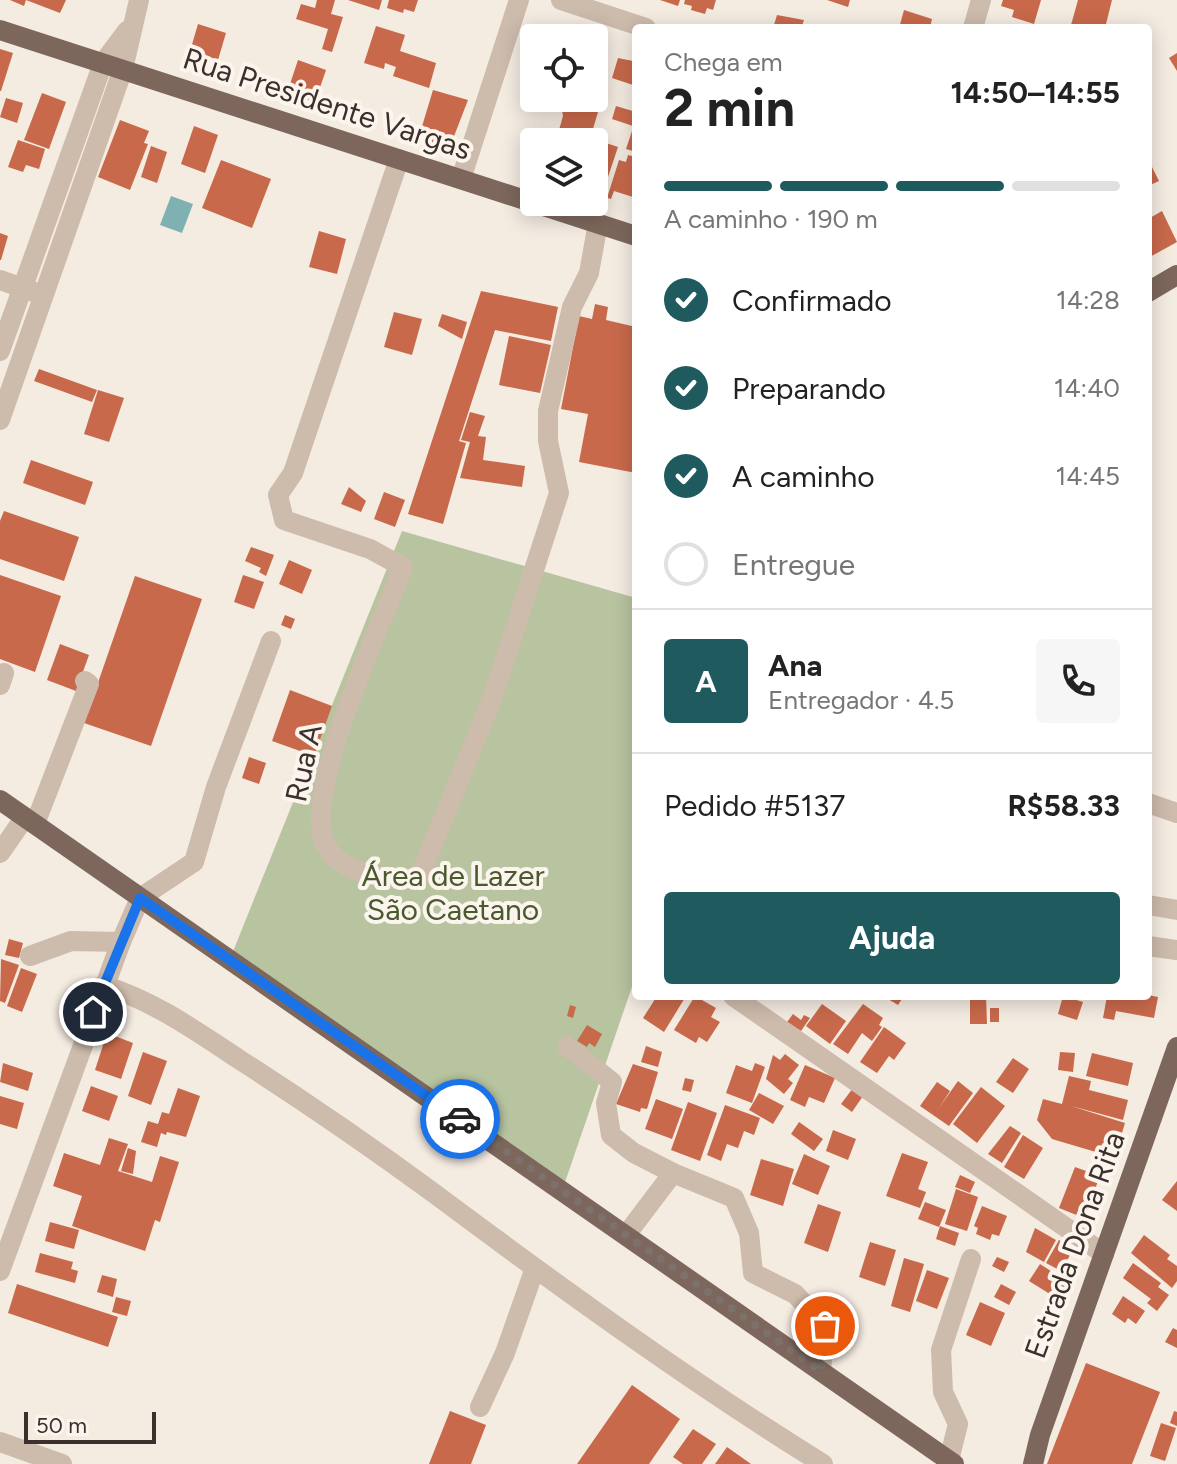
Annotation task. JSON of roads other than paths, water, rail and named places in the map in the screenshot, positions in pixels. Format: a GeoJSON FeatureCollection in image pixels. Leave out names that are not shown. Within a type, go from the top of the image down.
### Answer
{"type":"FeatureCollection","features":[{"type":"Feature","properties":{"kind":"main road","name":"Rua Presidente Vargas"},"geometry":{"type":"LineString","coordinates":[[0,30],[632,235]]}},
{"type":"Feature","properties":{"kind":"main road"},"geometry":{"type":"LineString","coordinates":[[1152,290],[1177,275]]}},
{"type":"Feature","properties":{"kind":"main road"},"geometry":{"type":"LineString","coordinates":[[0,800],[952,1462]]}},
{"type":"Feature","properties":{"kind":"main road","name":"Estrada Dona Rita"},"geometry":{"type":"LineString","coordinates":[[1033,1464],[1040,1435],[1177,1047]]}},
{"type":"Feature","properties":{"kind":"street"},"geometry":{"type":"LineString","coordinates":[[0,351],[139,0]]}},
{"type":"Feature","properties":{"kind":"street"},"geometry":{"type":"LineString","coordinates":[[461,179],[519,0]]}},
{"type":"Feature","properties":{"kind":"street"},"geometry":{"type":"LineString","coordinates":[[561,0],[634,24]]}},
{"type":"Feature","properties":{"kind":"street"},"geometry":{"type":"LineString","coordinates":[[974,24],[981,0]]}},
{"type":"Feature","properties":{"kind":"street"},"geometry":{"type":"LineString","coordinates":[[0,420],[44,295],[113,66]]}},
{"type":"Feature","properties":{"kind":"street","name":"Rua A"},"geometry":{"type":"LineString","coordinates":[[399,159],[293,473],[278,495],[284,520],[370,549],[403,567],[342,725],[322,804],[322,836],[334,858],[370,875],[391,880],[419,878],[492,699],[559,493],[548,441],[548,411],[572,307],[589,273],[598,223]]}},
{"type":"Feature","properties":{"kind":"street"},"geometry":{"type":"LineString","coordinates":[[0,280],[44,295]]}},
{"type":"Feature","properties":{"kind":"street"},"geometry":{"type":"LineString","coordinates":[[0,1271],[121,942],[140,898],[194,862],[216,787],[271,641]]}},
{"type":"Feature","properties":{"kind":"street"},"geometry":{"type":"LineString","coordinates":[[0,853],[30,821],[89,684],[85,681]]}},
{"type":"Feature","properties":{"kind":"street"},"geometry":{"type":"LineString","coordinates":[[1152,804],[1177,813]]}},
{"type":"Feature","properties":{"kind":"street"},"geometry":{"type":"LineString","coordinates":[[1152,906],[1177,910]]}},
{"type":"Feature","properties":{"kind":"street"},"geometry":{"type":"LineString","coordinates":[[30,956],[71,941],[121,942]]}},
{"type":"Feature","properties":{"kind":"street"},"geometry":{"type":"LineString","coordinates":[[1152,947],[1177,950]]}},
{"type":"Feature","properties":{"kind":"street"},"geometry":{"type":"LineString","coordinates":[[103,985],[136,995],[343,1125],[535,1268],[744,1415],[823,1464]]}},
{"type":"Feature","properties":{"kind":"street"},"geometry":{"type":"LineString","coordinates":[[739,1000],[1104,1254]]}},
{"type":"Feature","properties":{"kind":"street"},"geometry":{"type":"LineString","coordinates":[[567,1046],[612,1082],[606,1103],[611,1135],[634,1153],[673,1173],[734,1198],[749,1233],[753,1273],[795,1294],[825,1326],[821,1371]]}},
{"type":"Feature","properties":{"kind":"street"},"geometry":{"type":"LineString","coordinates":[[626,1235],[673,1173]]}},
{"type":"Feature","properties":{"kind":"street"},"geometry":{"type":"LineString","coordinates":[[952,1462],[958,1424],[943,1392],[941,1350],[971,1259]]}},
{"type":"Feature","properties":{"kind":"street"},"geometry":{"type":"LineString","coordinates":[[480,1407],[505,1353],[535,1268]]}},
{"type":"Feature","properties":{"kind":"street"},"geometry":{"type":"LineString","coordinates":[[0,1442],[62,1464]]}},
{"type":"Feature","properties":{"kind":"water"},"geometry":{"type":"Polygon","coordinates":[[[171,196],[193,204],[182,233],[160,225],[171,196]]]}},
{"type":"Feature","properties":{"kind":"park label","name":"Área de Lazer São Caetano"},"geometry":{"type":"Point","coordinates":[453,893]}}]}
